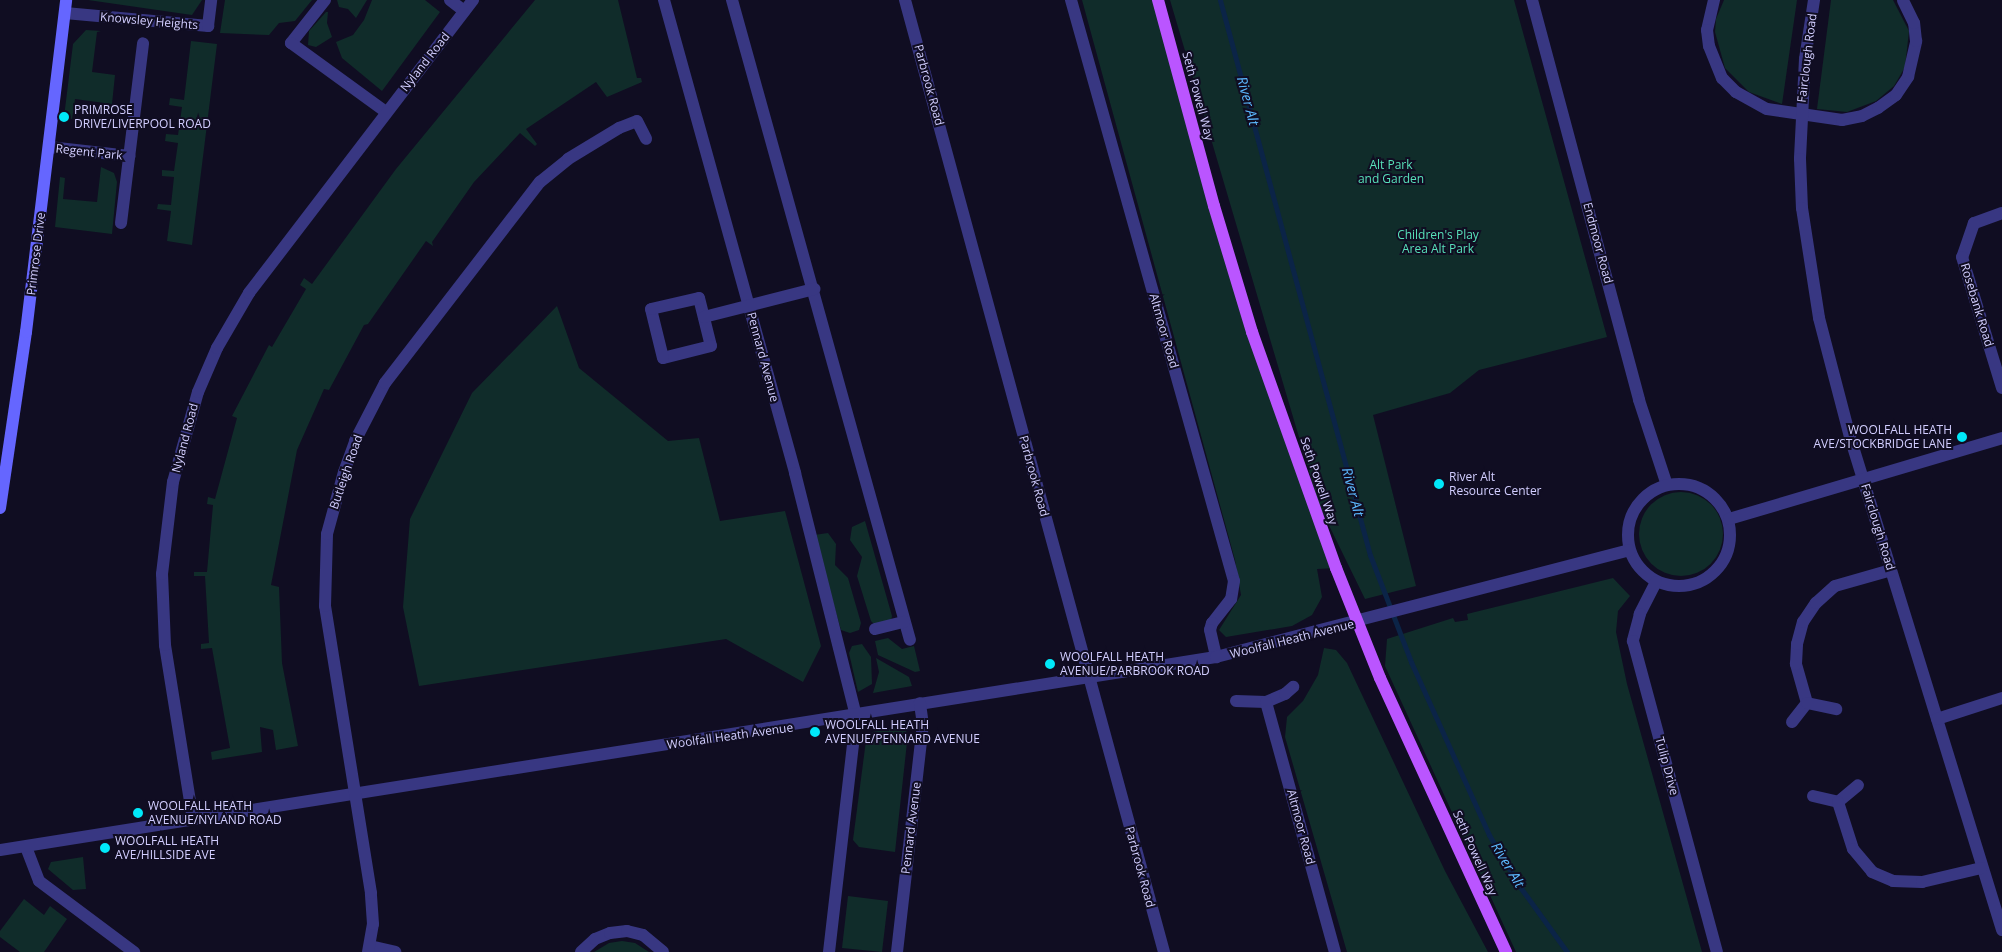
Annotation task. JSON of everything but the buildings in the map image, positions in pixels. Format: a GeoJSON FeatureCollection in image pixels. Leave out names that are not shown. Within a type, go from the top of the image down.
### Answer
{"type":"FeatureCollection","features":[{"type":"Feature","properties":{"kind":"main road","name":"Seth Powell Way"},"geometry":{"type":"LineString","coordinates":[[1158,0],[1214,206],[1252,332],[1336,568],[1380,678],[1506,952]]}},
{"type":"Feature","properties":{"kind":"street","name":"Primrose Drive"},"geometry":{"type":"LineString","coordinates":[[0,508],[50,147],[66,0]]}},
{"type":"Feature","properties":{"kind":"street","name":"Knowsley Heights"},"geometry":{"type":"LineString","coordinates":[[64,13],[208,26],[211,0]]}},
{"type":"Feature","properties":{"kind":"street"},"geometry":{"type":"LineString","coordinates":[[325,0],[291,43],[386,112]]}},
{"type":"Feature","properties":{"kind":"street"},"geometry":{"type":"LineString","coordinates":[[450,0],[464,11]]}},
{"type":"Feature","properties":{"kind":"street","name":"Nyland Road"},"geometry":{"type":"LineString","coordinates":[[193,820],[165,645],[163,598],[165,534],[180,449],[198,392],[232,320],[312,208],[474,0]]}},
{"type":"Feature","properties":{"kind":"street","name":"Pennard Avenue"},"geometry":{"type":"LineString","coordinates":[[664,0],[749,307],[856,715]]}},
{"type":"Feature","properties":{"kind":"street"},"geometry":{"type":"LineString","coordinates":[[732,0],[814,289],[910,640]]}},
{"type":"Feature","properties":{"kind":"street","name":"Parbrook Road"},"geometry":{"type":"LineString","coordinates":[[906,0],[1088,678],[1164,952]]}},
{"type":"Feature","properties":{"kind":"street","name":"Altmoor Road"},"geometry":{"type":"LineString","coordinates":[[1071,0],[1234,581],[1231,598],[1212,623],[1210,630],[1216,658]]}},
{"type":"Feature","properties":{"kind":"street","name":"Endmoor Road"},"geometry":{"type":"LineString","coordinates":[[1532,0],[1639,400],[1667,485]]}},
{"type":"Feature","properties":{"kind":"street","name":"Fairclough Road"},"geometry":{"type":"LineString","coordinates":[[1714,0],[1707,30],[1714,62],[1722,78],[1751,102],[1800,116],[1842,120],[1862,116],[1896,95],[1908,77],[1916,41],[1914,23],[1903,0]]}},
{"type":"Feature","properties":{"kind":"street","name":"Fairclough Road"},"geometry":{"type":"LineString","coordinates":[[1814,0],[1800,116],[1802,208],[1812,282],[1839,399],[1981,868],[2002,930]]}},
{"type":"Feature","properties":{"kind":"street","name":"Regent Park"},"geometry":{"type":"LineString","coordinates":[[121,223],[143,43]]}},
{"type":"Feature","properties":{"kind":"street","name":"Butleigh Road"},"geometry":{"type":"LineString","coordinates":[[369,949],[372,894],[326,621],[324,580],[330,519],[355,441],[385,383],[540,182],[568,159],[619,128],[637,121],[646,139]]}},
{"type":"Feature","properties":{"kind":"street","name":"Regent Park"},"geometry":{"type":"LineString","coordinates":[[50,147],[129,156]]}},
{"type":"Feature","properties":{"kind":"street","name":"Rosebank Road"},"geometry":{"type":"LineString","coordinates":[[2002,213],[1974,223],[1962,257],[2002,388]]}},
{"type":"Feature","properties":{"kind":"street"},"geometry":{"type":"LineString","coordinates":[[704,317],[814,289]]}},
{"type":"Feature","properties":{"kind":"street"},"geometry":{"type":"LineString","coordinates":[[699,298],[704,317],[711,346],[662,358],[651,309],[699,298]]}},
{"type":"Feature","properties":{"kind":"street"},"geometry":{"type":"LineString","coordinates":[[1729,519],[1864,481],[2002,438]]}},
{"type":"Feature","properties":{"kind":"street"},"geometry":{"type":"LineString","coordinates":[[1667,485],[1697,487],[1722,506],[1729,519],[1731,537],[1728,554],[1718,570],[1704,581],[1688,587],[1670,586],[1656,582],[1643,572],[1629,550],[1627,533],[1631,517],[1639,503],[1651,492],[1667,485]]}},
{"type":"Feature","properties":{"kind":"street","name":"Woolfall Heath Avenue"},"geometry":{"type":"LineString","coordinates":[[0,850],[856,715],[920,703],[1216,658],[1358,623],[1629,550]]}},
{"type":"Feature","properties":{"kind":"street"},"geometry":{"type":"LineString","coordinates":[[1807,703],[1796,664],[1797,644],[1803,622],[1835,586],[1891,570]]}},
{"type":"Feature","properties":{"kind":"street","name":"Tulip Drive"},"geometry":{"type":"LineString","coordinates":[[1656,582],[1640,614],[1633,641],[1717,952]]}},
{"type":"Feature","properties":{"kind":"street"},"geometry":{"type":"LineString","coordinates":[[875,629],[904,622]]}},
{"type":"Feature","properties":{"kind":"street"},"geometry":{"type":"LineString","coordinates":[[1236,701],[1266,702],[1285,694],[1293,687]]}},
{"type":"Feature","properties":{"kind":"street"},"geometry":{"type":"LineString","coordinates":[[1937,719],[2002,698]]}},
{"type":"Feature","properties":{"kind":"street","name":"Altmoor Road"},"geometry":{"type":"LineString","coordinates":[[1266,702],[1335,952]]}},
{"type":"Feature","properties":{"kind":"street","name":"Pennard Avenue"},"geometry":{"type":"LineString","coordinates":[[897,952],[923,725],[920,703]]}},
{"type":"Feature","properties":{"kind":"street"},"geometry":{"type":"LineString","coordinates":[[1807,703],[1836,709]]}},
{"type":"Feature","properties":{"kind":"street"},"geometry":{"type":"LineString","coordinates":[[1792,722],[1807,703]]}},
{"type":"Feature","properties":{"kind":"street"},"geometry":{"type":"LineString","coordinates":[[829,952],[853,743]]}},
{"type":"Feature","properties":{"kind":"street"},"geometry":{"type":"LineString","coordinates":[[1838,802],[1858,784]]}},
{"type":"Feature","properties":{"kind":"street"},"geometry":{"type":"LineString","coordinates":[[1813,796],[1838,802]]}},
{"type":"Feature","properties":{"kind":"street"},"geometry":{"type":"LineString","coordinates":[[1838,802],[1853,849],[1872,872],[1893,881],[1922,882],[1981,868]]}},
{"type":"Feature","properties":{"kind":"street"},"geometry":{"type":"LineString","coordinates":[[26,846],[39,881],[134,952]]}},
{"type":"Feature","properties":{"kind":"street"},"geometry":{"type":"LineString","coordinates":[[581,952],[595,939],[610,933],[627,931],[643,935],[663,952]]}},
{"type":"Feature","properties":{"kind":"street"},"geometry":{"type":"LineString","coordinates":[[369,949],[395,952]]}},
{"type":"Feature","properties":{"kind":"green space"},"geometry":{"type":"Polygon","coordinates":[[[88,0],[202,0],[192,15],[88,0]]]}},
{"type":"Feature","properties":{"kind":"green space"},"geometry":{"type":"Polygon","coordinates":[[[225,0],[312,0],[295,21],[279,23],[269,35],[220,33],[225,0]]]}},
{"type":"Feature","properties":{"kind":"green space"},"geometry":{"type":"Polygon","coordinates":[[[337,0],[367,0],[356,18],[348,9],[339,7],[337,0]]]}},
{"type":"Feature","properties":{"kind":"green space"},"geometry":{"type":"Polygon","coordinates":[[[372,0],[425,0],[440,12],[382,91],[342,58],[336,42],[353,35],[364,20],[372,0]]]}},
{"type":"Feature","properties":{"kind":"green space"},"geometry":{"type":"Polygon","coordinates":[[[535,0],[618,0],[637,78],[641,78],[642,82],[607,97],[596,82],[526,129],[537,144],[535,146],[520,133],[474,182],[432,242],[433,246],[426,241],[368,324],[364,325],[329,390],[324,389],[297,450],[271,585],[279,587],[282,663],[298,746],[276,750],[273,730],[260,727],[262,752],[212,760],[211,752],[230,748],[212,648],[201,649],[201,644],[209,643],[205,576],[194,576],[194,572],[207,572],[213,505],[207,504],[208,497],[215,499],[237,418],[232,416],[269,345],[272,347],[306,289],[300,285],[304,278],[312,284],[396,169],[535,0]]]}},
{"type":"Feature","properties":{"kind":"green space"},"geometry":{"type":"Polygon","coordinates":[[[1082,0],[1158,0],[1214,206],[1336,568],[1317,569],[1322,597],[1312,615],[1292,626],[1226,637],[1219,630],[1241,595],[1235,560],[1082,0]]]}},
{"type":"Feature","properties":{"kind":"green space","name":"Alt Park and Garden"},"geometry":{"type":"Polygon","coordinates":[[[1170,0],[1514,0],[1607,337],[1479,370],[1450,393],[1373,415],[1416,586],[1365,599],[1319,505],[1170,0]]]}},
{"type":"Feature","properties":{"kind":"green space"},"geometry":{"type":"Polygon","coordinates":[[[1724,0],[1797,0],[1782,104],[1749,92],[1725,68],[1715,32],[1716,19],[1724,0]]]}},
{"type":"Feature","properties":{"kind":"green space"},"geometry":{"type":"Polygon","coordinates":[[[1831,0],[1893,0],[1909,31],[1905,67],[1894,86],[1876,101],[1847,112],[1817,109],[1831,0]]]}},
{"type":"Feature","properties":{"kind":"green space"},"geometry":{"type":"Polygon","coordinates":[[[328,12],[327,23],[332,37],[316,47],[308,45],[309,31],[328,12]]]}},
{"type":"Feature","properties":{"kind":"green space"},"geometry":{"type":"Polygon","coordinates":[[[86,30],[101,31],[97,32],[92,72],[115,75],[112,104],[75,99],[72,119],[64,117],[73,44],[86,30]]]}},
{"type":"Feature","properties":{"kind":"green space"},"geometry":{"type":"Polygon","coordinates":[[[191,41],[217,44],[192,245],[167,241],[171,211],[157,209],[158,204],[171,205],[174,177],[162,176],[162,170],[174,171],[178,143],[165,141],[166,134],[178,135],[182,107],[169,105],[170,98],[184,100],[191,41]]]}},
{"type":"Feature","properties":{"kind":"green space"},"geometry":{"type":"Polygon","coordinates":[[[101,167],[114,173],[117,182],[112,234],[55,227],[60,177],[65,178],[63,199],[97,202],[101,167]]]}},
{"type":"Feature","properties":{"kind":"green space"},"geometry":{"type":"Polygon","coordinates":[[[557,306],[579,368],[668,441],[699,438],[720,521],[785,511],[821,646],[803,682],[726,639],[419,686],[403,607],[410,519],[472,393],[557,306]]]}},
{"type":"Feature","properties":{"kind":"green space"},"geometry":{"type":"Polygon","coordinates":[[[1681,492],[1697,495],[1711,504],[1720,518],[1723,534],[1720,550],[1711,564],[1697,573],[1681,576],[1665,573],[1651,564],[1642,550],[1639,534],[1642,518],[1651,504],[1665,495],[1681,492]]]}},
{"type":"Feature","properties":{"kind":"green space"},"geometry":{"type":"Polygon","coordinates":[[[865,521],[892,616],[891,621],[876,626],[871,621],[857,576],[862,557],[850,540],[852,527],[865,521]]]}},
{"type":"Feature","properties":{"kind":"green space"},"geometry":{"type":"Polygon","coordinates":[[[828,533],[836,544],[835,565],[848,578],[861,623],[859,630],[850,633],[841,630],[814,535],[828,533]]]}},
{"type":"Feature","properties":{"kind":"green space"},"geometry":{"type":"Polygon","coordinates":[[[1613,578],[1630,596],[1618,611],[1616,632],[1627,684],[1702,952],[1516,952],[1385,666],[1387,639],[1453,618],[1455,622],[1468,620],[1467,614],[1613,578]]]}},
{"type":"Feature","properties":{"kind":"green space"},"geometry":{"type":"Polygon","coordinates":[[[888,638],[902,649],[914,646],[920,671],[915,672],[878,655],[875,641],[888,638]]]}},
{"type":"Feature","properties":{"kind":"green space"},"geometry":{"type":"Polygon","coordinates":[[[862,644],[871,657],[872,684],[858,692],[849,653],[852,646],[862,644]]]}},
{"type":"Feature","properties":{"kind":"green space"},"geometry":{"type":"Polygon","coordinates":[[[1324,648],[1336,650],[1347,663],[1445,871],[1488,952],[1347,952],[1285,737],[1287,717],[1303,701],[1318,675],[1324,648]]]}},
{"type":"Feature","properties":{"kind":"green space"},"geometry":{"type":"Polygon","coordinates":[[[876,658],[909,677],[912,686],[873,693],[879,672],[876,658]]]}},
{"type":"Feature","properties":{"kind":"green space"},"geometry":{"type":"Polygon","coordinates":[[[901,727],[908,733],[895,852],[859,847],[853,840],[867,733],[901,727]]]}},
{"type":"Feature","properties":{"kind":"green space"},"geometry":{"type":"Polygon","coordinates":[[[83,857],[86,889],[73,890],[48,869],[51,862],[83,857]]]}},
{"type":"Feature","properties":{"kind":"green space"},"geometry":{"type":"Polygon","coordinates":[[[848,896],[888,901],[882,952],[842,948],[848,896]]]}},
{"type":"Feature","properties":{"kind":"green space"},"geometry":{"type":"Polygon","coordinates":[[[24,899],[44,915],[50,906],[67,919],[44,952],[20,952],[0,937],[0,931],[24,899]]]}},
{"type":"Feature","properties":{"kind":"green space"},"geometry":{"type":"Polygon","coordinates":[[[622,941],[635,943],[649,952],[594,952],[609,943],[622,941]]]}},
{"type":"Feature","properties":{"kind":"waterway","name":"River Alt"},"geometry":{"type":"LineString","coordinates":[[1220,0],[1370,555],[1411,662],[1489,835],[1520,887],[1567,952]]}},
{"type":"Feature","properties":{"kind":"place","name":"PRIMROSE DRIVE/LIVERPOOL ROAD"},"geometry":{"type":"Point","coordinates":[64,117]}},
{"type":"Feature","properties":{"kind":"place","name":"WOOLFALL HEATH AVE/STOCKBRIDGE LANE"},"geometry":{"type":"Point","coordinates":[1962,437]}},
{"type":"Feature","properties":{"kind":"place","name":"River Alt Resource Center"},"geometry":{"type":"Point","coordinates":[1439,484]}},
{"type":"Feature","properties":{"kind":"place","name":"WOOLFALL HEATH AVENUE/PARBROOK ROAD"},"geometry":{"type":"Point","coordinates":[1050,664]}},
{"type":"Feature","properties":{"kind":"place","name":"WOOLFALL HEATH AVENUE/PENNARD AVENUE"},"geometry":{"type":"Point","coordinates":[815,732]}},
{"type":"Feature","properties":{"kind":"place","name":"WOOLFALL HEATH AVENUE/NYLAND ROAD"},"geometry":{"type":"Point","coordinates":[138,813]}},
{"type":"Feature","properties":{"kind":"place","name":"WOOLFALL HEATH AVE/HILLSIDE AVE"},"geometry":{"type":"Point","coordinates":[105,848]}},
{"type":"Feature","properties":{"kind":"park label","name":"Children's Play Area Alt Park"},"geometry":{"type":"Point","coordinates":[1438,242]}}]}
